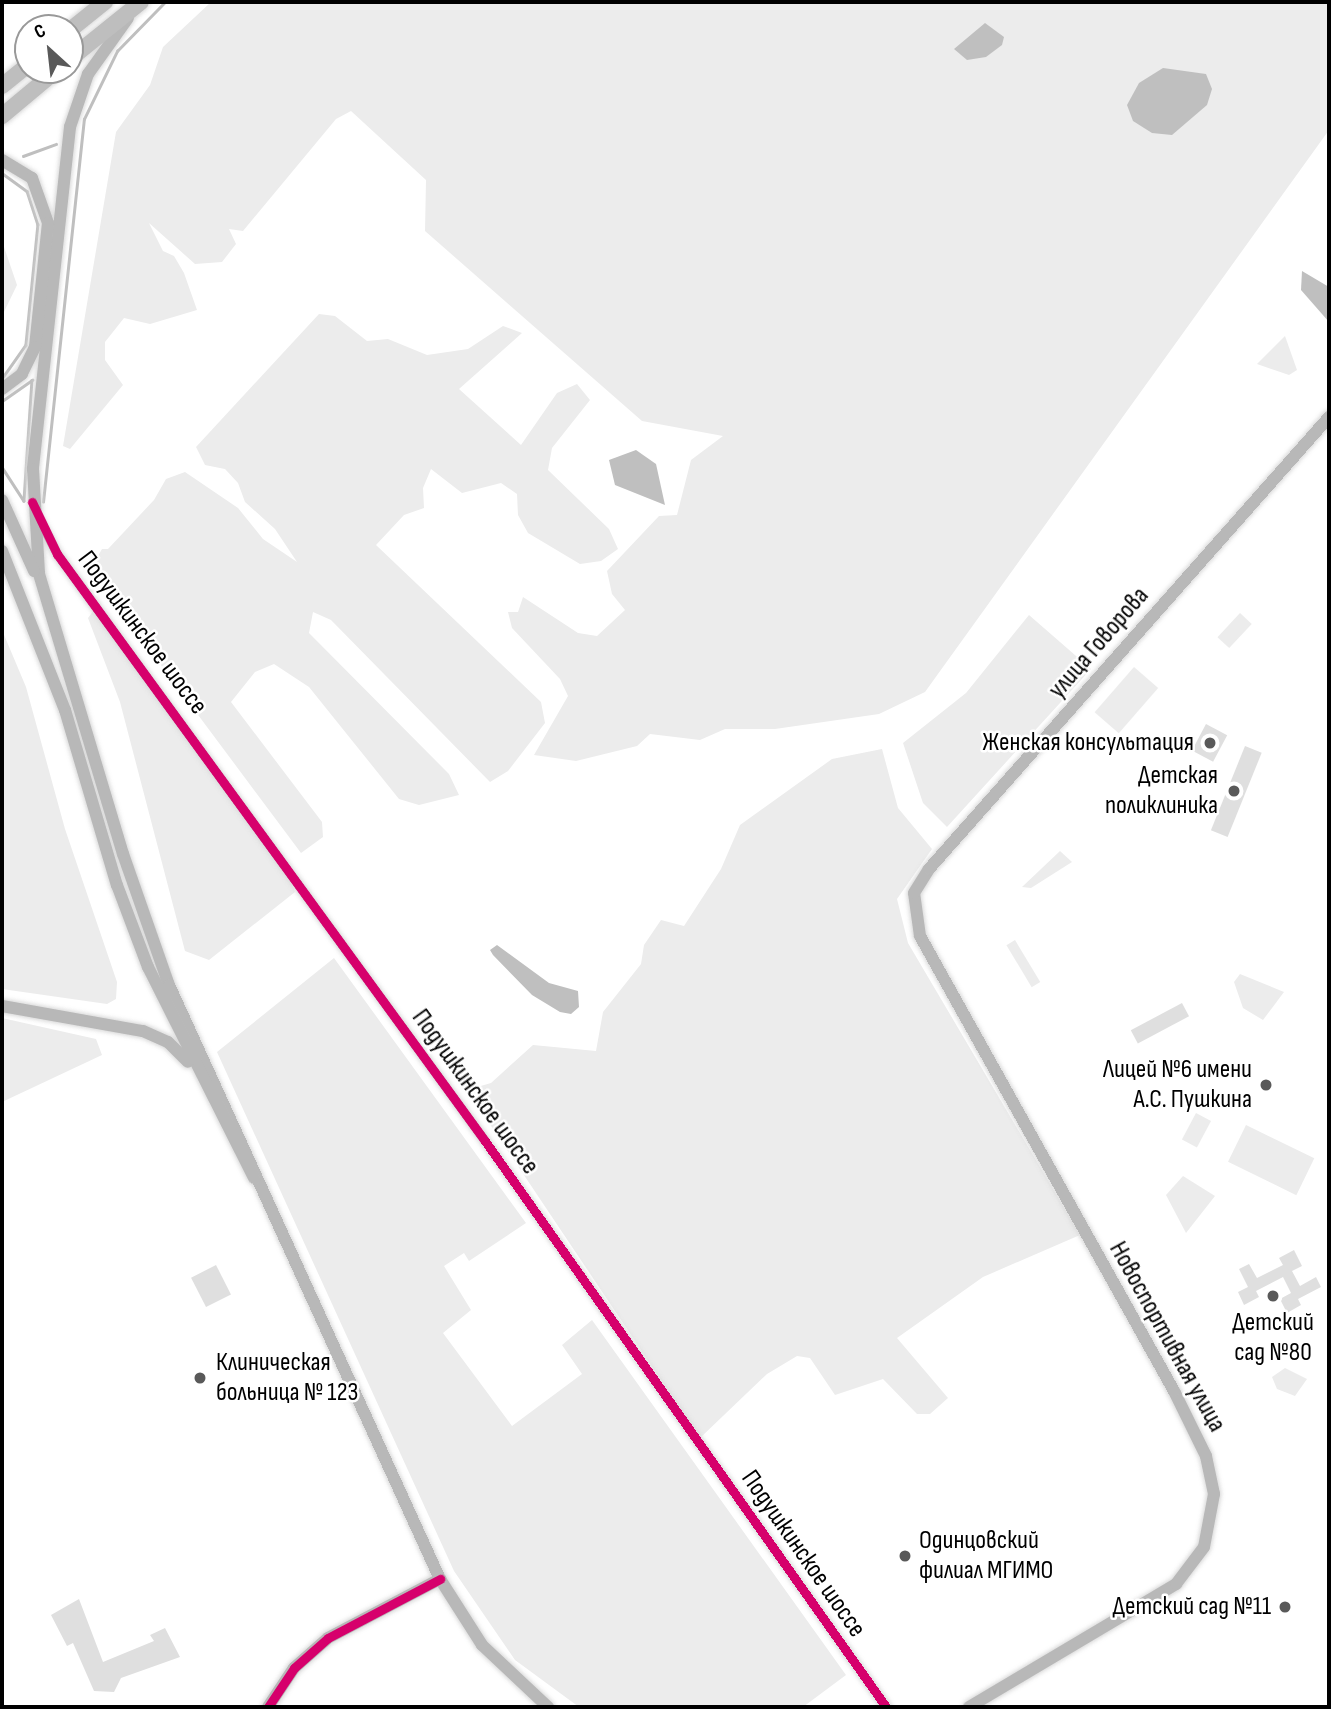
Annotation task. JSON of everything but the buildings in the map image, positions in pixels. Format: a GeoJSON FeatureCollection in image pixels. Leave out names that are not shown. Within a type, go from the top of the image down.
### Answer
{"type":"FeatureCollection","features":[{"type":"Feature","properties":{"kind":"highway"},"geometry":{"type":"LineString","coordinates":[[84,19],[105,2]]}},
{"type":"Feature","properties":{"kind":"highway"},"geometry":{"type":"LineString","coordinates":[[84,49],[141,2]]}},
{"type":"Feature","properties":{"kind":"highway"},"geometry":{"type":"LineString","coordinates":[[2,116],[40,84]]}},
{"type":"Feature","properties":{"kind":"main road"},"geometry":{"type":"LineString","coordinates":[[141,2],[94,64],[72,116],[32,502],[36,553],[49,604],[156,950],[440,1579],[482,1645],[533,1703],[548,1707]]}},
{"type":"Feature","properties":{"kind":"main road"},"geometry":{"type":"LineString","coordinates":[[2,160],[32,178],[48,223],[35,347],[22,374],[2,389]]}},
{"type":"Feature","properties":{"kind":"main road","name":"улица Говорова"},"geometry":{"type":"LineString","coordinates":[[913,904],[929,869],[1329,417]]}},
{"type":"Feature","properties":{"kind":"main road","name":"Подушкинское шоссе"},"geometry":{"type":"LineString","coordinates":[[2,500],[49,604]]}},
{"type":"Feature","properties":{"kind":"main road"},"geometry":{"type":"LineString","coordinates":[[2,551],[65,710],[117,885],[160,995],[245,1166],[269,1198]]}},
{"type":"Feature","properties":{"kind":"main road","name":"Новоспортивная улица"},"geometry":{"type":"LineString","coordinates":[[913,904],[925,947],[1174,1391],[1206,1456],[1213,1494],[1204,1546],[1176,1584],[969,1707]]}},
{"type":"Feature","properties":{"kind":"main road"},"geometry":{"type":"LineString","coordinates":[[2,1006],[162,1038],[183,1055],[209,1096]]}},
{"type":"Feature","properties":{"kind":"main road"},"geometry":{"type":"LineString","coordinates":[[268,1707],[294,1668],[328,1638],[440,1579]]}},
{"type":"Feature","properties":{"kind":"street","name":"Подушкинское шоссе"},"geometry":{"type":"LineString","coordinates":[[32,502],[57,554],[525,1196],[886,1707]]}},
{"type":"Feature","properties":{"kind":"shaded area"},"geometry":{"type":"Polygon","coordinates":[[[211,2],[1329,2],[1329,130],[925,692],[879,714],[775,729],[725,729],[700,740],[650,734],[637,746],[576,761],[534,755],[568,696],[560,679],[512,628],[508,612],[518,612],[523,597],[578,633],[597,636],[625,610],[612,594],[607,571],[659,516],[677,515],[691,460],[723,436],[642,421],[425,231],[426,180],[351,111],[336,119],[243,231],[229,229],[236,244],[222,262],[195,264],[149,223],[163,251],[174,256],[184,273],[197,310],[150,324],[124,318],[105,342],[105,360],[123,385],[70,449],[63,446],[116,132],[150,85],[163,47],[211,2]]]}},
{"type":"Feature","properties":{"kind":"shaded area"},"geometry":{"type":"Polygon","coordinates":[[[985,23],[1004,37],[1002,45],[986,57],[967,60],[954,49],[985,23]]]}},
{"type":"Feature","properties":{"kind":"shaded area"},"geometry":{"type":"Polygon","coordinates":[[[1163,68],[1206,74],[1212,89],[1207,105],[1172,135],[1152,133],[1133,121],[1127,105],[1139,83],[1163,68]]]}},
{"type":"Feature","properties":{"kind":"shaded area"},"geometry":{"type":"Polygon","coordinates":[[[2,241],[17,285],[2,316],[2,241]]]}},
{"type":"Feature","properties":{"kind":"shaded area"},"geometry":{"type":"Polygon","coordinates":[[[1302,271],[1329,287],[1329,322],[1301,290],[1302,271]]]}},
{"type":"Feature","properties":{"kind":"shaded area"},"geometry":{"type":"Polygon","coordinates":[[[319,314],[335,316],[367,341],[388,339],[427,355],[468,349],[503,326],[522,333],[459,389],[521,445],[557,393],[577,384],[590,400],[552,448],[548,470],[609,529],[618,549],[601,561],[580,564],[528,533],[518,515],[517,494],[501,483],[462,493],[431,469],[423,488],[424,508],[404,515],[376,545],[541,702],[545,723],[508,771],[490,782],[331,620],[313,612],[309,633],[449,774],[459,795],[419,805],[399,799],[309,687],[274,664],[255,672],[231,702],[322,822],[323,837],[301,853],[90,570],[102,549],[108,549],[154,500],[166,479],[185,472],[238,508],[263,539],[297,562],[275,529],[245,502],[238,483],[225,469],[205,465],[196,447],[319,314]]]}},
{"type":"Feature","properties":{"kind":"shaded area"},"geometry":{"type":"Polygon","coordinates":[[[1285,336],[1297,370],[1289,375],[1257,364],[1285,336]]]}},
{"type":"Feature","properties":{"kind":"shaded area"},"geometry":{"type":"Polygon","coordinates":[[[636,450],[656,464],[665,505],[615,485],[609,460],[636,450]]]}},
{"type":"Feature","properties":{"kind":"shaded area"},"geometry":{"type":"Polygon","coordinates":[[[94,610],[288,875],[295,892],[209,960],[185,951],[120,702],[88,618],[94,610]]]}},
{"type":"Feature","properties":{"kind":"shaded area"},"geometry":{"type":"Polygon","coordinates":[[[1240,613],[1252,624],[1229,648],[1217,637],[1240,613]]]}},
{"type":"Feature","properties":{"kind":"shaded area"},"geometry":{"type":"Polygon","coordinates":[[[1029,615],[1091,669],[947,827],[923,803],[903,743],[966,693],[1029,615]]]}},
{"type":"Feature","properties":{"kind":"shaded area"},"geometry":{"type":"Polygon","coordinates":[[[2,630],[26,687],[65,829],[117,982],[116,999],[107,1004],[2,989],[2,630]]]}},
{"type":"Feature","properties":{"kind":"shaded area"},"geometry":{"type":"Polygon","coordinates":[[[1134,667],[1158,688],[1119,733],[1095,712],[1134,667]]]}},
{"type":"Feature","properties":{"kind":"shaded area"},"geometry":{"type":"Polygon","coordinates":[[[882,749],[898,808],[932,849],[897,899],[908,943],[1080,1235],[983,1277],[897,1338],[948,1398],[930,1414],[917,1414],[883,1379],[835,1395],[810,1358],[797,1356],[767,1374],[700,1438],[467,1090],[491,1083],[533,1045],[596,1051],[603,1012],[641,964],[644,945],[661,920],[684,926],[721,869],[740,825],[832,759],[882,749]]]}},
{"type":"Feature","properties":{"kind":"shaded area"},"geometry":{"type":"Polygon","coordinates":[[[1060,851],[1072,862],[1031,888],[1022,887],[1060,851]]]}},
{"type":"Feature","properties":{"kind":"shaded area"},"geometry":{"type":"Polygon","coordinates":[[[1015,940],[1040,982],[1032,987],[1006,945],[1015,940]]]}},
{"type":"Feature","properties":{"kind":"shaded area"},"geometry":{"type":"Polygon","coordinates":[[[497,945],[549,983],[578,991],[579,1007],[571,1014],[560,1012],[532,995],[493,955],[490,950],[497,945]]]}},
{"type":"Feature","properties":{"kind":"shaded area"},"geometry":{"type":"Polygon","coordinates":[[[334,958],[526,1223],[469,1261],[464,1253],[444,1266],[471,1310],[443,1333],[512,1426],[582,1374],[562,1345],[592,1320],[846,1675],[803,1707],[579,1707],[515,1660],[454,1571],[217,1052],[334,958]]]}},
{"type":"Feature","properties":{"kind":"shaded area"},"geometry":{"type":"Polygon","coordinates":[[[1240,974],[1284,992],[1263,1020],[1243,1008],[1234,982],[1240,974]]]}},
{"type":"Feature","properties":{"kind":"shaded area"},"geometry":{"type":"Polygon","coordinates":[[[2,1018],[96,1039],[102,1055],[2,1102],[2,1018]]]}},
{"type":"Feature","properties":{"kind":"shaded area"},"geometry":{"type":"Polygon","coordinates":[[[1196,1113],[1211,1121],[1197,1147],[1182,1139],[1196,1113]]]}},
{"type":"Feature","properties":{"kind":"shaded area"},"geometry":{"type":"Polygon","coordinates":[[[1246,1125],[1314,1158],[1296,1195],[1228,1162],[1246,1125]]]}},
{"type":"Feature","properties":{"kind":"shaded area"},"geometry":{"type":"Polygon","coordinates":[[[1183,1176],[1215,1196],[1186,1233],[1166,1195],[1183,1176]]]}},
{"type":"Feature","properties":{"kind":"shaded area"},"geometry":{"type":"Polygon","coordinates":[[[1285,1368],[1307,1379],[1295,1396],[1277,1389],[1272,1377],[1285,1368]]]}},
{"type":"Feature","properties":{"kind":"waterway"},"geometry":{"type":"LineString","coordinates":[[43,502],[84,119],[117,51],[165,2]]}},
{"type":"Feature","properties":{"kind":"waterway"},"geometry":{"type":"LineString","coordinates":[[23,156],[56,144]]}},
{"type":"Feature","properties":{"kind":"waterway"},"geometry":{"type":"LineString","coordinates":[[2,173],[27,191],[38,224],[26,345],[2,379]]}},
{"type":"Feature","properties":{"kind":"waterway"},"geometry":{"type":"LineString","coordinates":[[2,401],[32,380],[24,501]]}},
{"type":"Feature","properties":{"kind":"waterway"},"geometry":{"type":"LineString","coordinates":[[2,467],[24,501]]}},
{"type":"Feature","properties":{"kind":"cycle path"},"geometry":{"type":"LineString","coordinates":[[32,502],[57,554],[485,1141],[886,1707]]}},
{"type":"Feature","properties":{"kind":"cycle path"},"geometry":{"type":"LineString","coordinates":[[268,1707],[294,1668],[328,1638],[440,1579]]}},
{"type":"Feature","properties":{"kind":"place","name":"Женская консультация"},"geometry":{"type":"Point","coordinates":[1210,743]}},
{"type":"Feature","properties":{"kind":"place","name":"Детская поликлиника"},"geometry":{"type":"Point","coordinates":[1234,791]}},
{"type":"Feature","properties":{"kind":"place","name":"Лицей №6 имени А.С. Пушкина"},"geometry":{"type":"Point","coordinates":[1266,1085]}},
{"type":"Feature","properties":{"kind":"place","name":"Детский сад №80"},"geometry":{"type":"Point","coordinates":[1273,1296]}},
{"type":"Feature","properties":{"kind":"place","name":"Клиническая больница № 123"},"geometry":{"type":"Point","coordinates":[200,1378]}},
{"type":"Feature","properties":{"kind":"place","name":"Одинцовский филиал МГИМО"},"geometry":{"type":"Point","coordinates":[905,1556]}},
{"type":"Feature","properties":{"kind":"place","name":"Детский сад №11"},"geometry":{"type":"Point","coordinates":[1285,1607]}}]}
